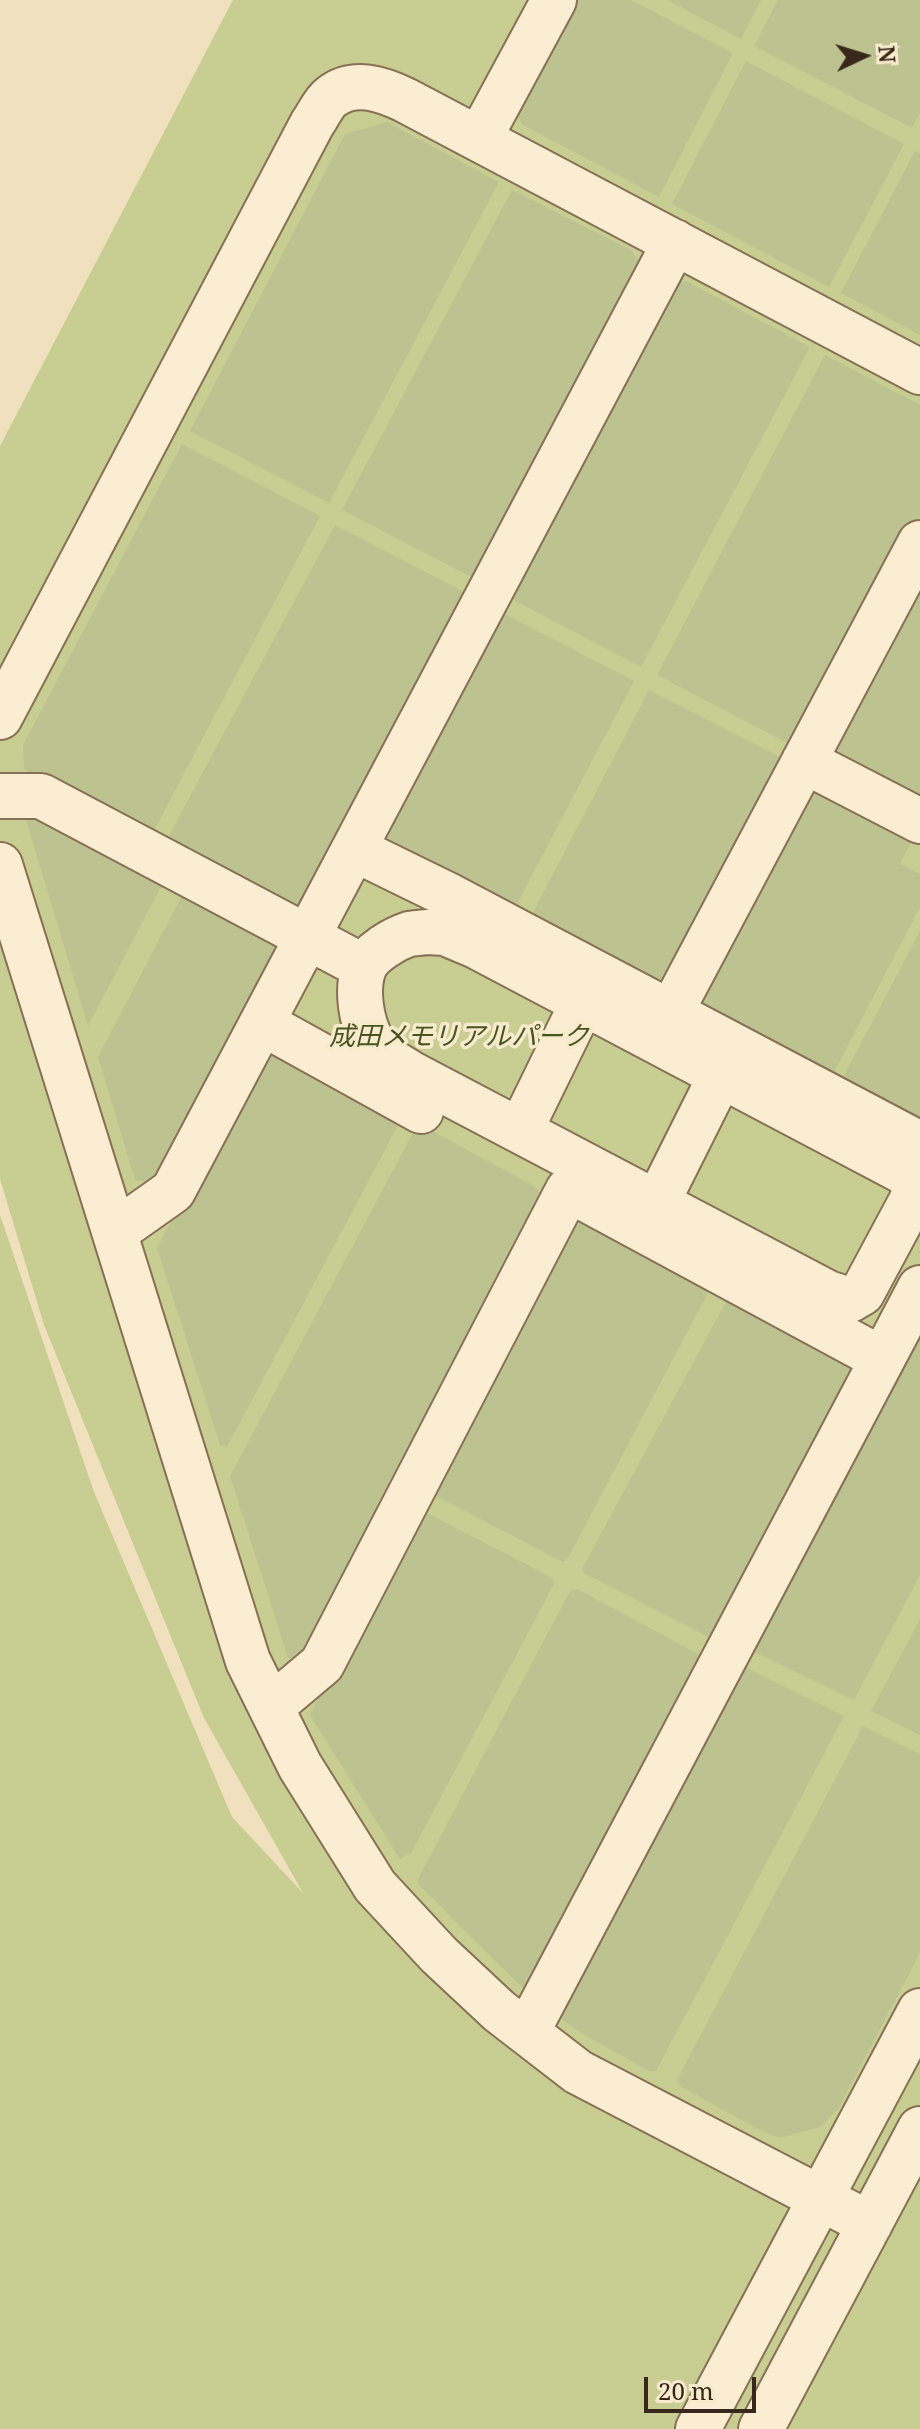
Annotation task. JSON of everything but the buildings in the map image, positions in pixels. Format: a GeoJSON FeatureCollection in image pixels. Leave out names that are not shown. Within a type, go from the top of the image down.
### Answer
{"type":"FeatureCollection","features":[{"type":"Feature","properties":{"kind":"street"},"geometry":{"type":"LineString","coordinates":[[479,139],[554,0]]}},
{"type":"Feature","properties":{"kind":"street"},"geometry":{"type":"LineString","coordinates":[[0,717],[312,124],[330,97],[353,87],[380,88],[920,372]]}},
{"type":"Feature","properties":{"kind":"street"},"geometry":{"type":"LineString","coordinates":[[115,1232],[173,1191],[675,242]]}},
{"type":"Feature","properties":{"kind":"street"},"geometry":{"type":"LineString","coordinates":[[671,1012],[920,543]]}},
{"type":"Feature","properties":{"kind":"street"},"geometry":{"type":"LineString","coordinates":[[804,761],[920,821]]}},
{"type":"Feature","properties":{"kind":"street"},"geometry":{"type":"LineString","coordinates":[[0,796],[41,796],[364,967]]}},
{"type":"Feature","properties":{"kind":"street"},"geometry":{"type":"LineString","coordinates":[[354,849],[446,894],[920,1144]]}},
{"type":"Feature","properties":{"kind":"street"},"geometry":{"type":"LineString","coordinates":[[0,865],[248,1661],[300,1766],[375,1886],[439,1955],[499,2011],[578,2072],[870,2224]]}},
{"type":"Feature","properties":{"kind":"street"},"geometry":{"type":"LineString","coordinates":[[445,933],[476,946],[721,1075],[904,1172],[913,1182],[914,1196],[904,1253],[862,1293],[850,1300],[840,1298],[410,1073],[384,1056],[372,1042],[360,1001],[364,967],[375,953],[409,934],[445,933]]}},
{"type":"Feature","properties":{"kind":"street"},"geometry":{"type":"LineString","coordinates":[[520,1131],[583,1002]]}},
{"type":"Feature","properties":{"kind":"street"},"geometry":{"type":"LineString","coordinates":[[262,1023],[882,1359]]}},
{"type":"Feature","properties":{"kind":"street"},"geometry":{"type":"LineString","coordinates":[[657,1203],[721,1075]]}},
{"type":"Feature","properties":{"kind":"street"},"geometry":{"type":"LineString","coordinates":[[271,1707],[322,1664],[568,1190]]}},
{"type":"Feature","properties":{"kind":"street"},"geometry":{"type":"LineString","coordinates":[[527,2032],[920,1288]]}},
{"type":"Feature","properties":{"kind":"street"},"geometry":{"type":"LineString","coordinates":[[698,2429],[920,2011]]}},
{"type":"Feature","properties":{"kind":"street"},"geometry":{"type":"LineString","coordinates":[[761,2429],[920,2129]]}},
{"type":"Feature","properties":{"kind":"green space","name":"成田メモリアルパーク"},"geometry":{"type":"Polygon","coordinates":[[[233,0],[920,0],[920,2429],[0,2429],[0,1215],[94,1492],[232,1817],[303,1893],[204,1718],[44,1325],[0,1179],[0,446],[233,0]]]}},
{"type":"Feature","properties":{"kind":"green space"},"geometry":{"type":"Polygon","coordinates":[[[565,0],[631,0],[733,53],[659,197],[523,125],[511,105],[565,0]]]}},
{"type":"Feature","properties":{"kind":"green space"},"geometry":{"type":"Polygon","coordinates":[[[667,0],[761,0],[741,39],[667,0]]]}},
{"type":"Feature","properties":{"kind":"green space"},"geometry":{"type":"Polygon","coordinates":[[[778,0],[920,0],[920,113],[912,128],[754,46],[778,0]]]}},
{"type":"Feature","properties":{"kind":"green space"},"geometry":{"type":"Polygon","coordinates":[[[746,61],[904,144],[829,287],[672,204],[746,61]]]}},
{"type":"Feature","properties":{"kind":"green space"},"geometry":{"type":"Polygon","coordinates":[[[387,122],[499,182],[329,503],[190,431],[345,134],[387,122]]]}},
{"type":"Feature","properties":{"kind":"green space"},"geometry":{"type":"Polygon","coordinates":[[[915,151],[920,154],[920,335],[841,293],[915,151]]]}},
{"type":"Feature","properties":{"kind":"green space"},"geometry":{"type":"Polygon","coordinates":[[[512,190],[631,250],[645,270],[481,582],[342,510],[512,190]]]}},
{"type":"Feature","properties":{"kind":"green space"},"geometry":{"type":"Polygon","coordinates":[[[686,281],[810,347],[641,667],[502,594],[668,282],[686,281]]]}},
{"type":"Feature","properties":{"kind":"green space"},"geometry":{"type":"Polygon","coordinates":[[[825,355],[920,405],[920,516],[797,748],[657,675],[825,355]]]}},
{"type":"Feature","properties":{"kind":"green space"},"geometry":{"type":"Polygon","coordinates":[[[182,444],[320,516],[150,838],[34,778],[24,768],[23,745],[182,444]]]}},
{"type":"Feature","properties":{"kind":"green space"},"geometry":{"type":"Polygon","coordinates":[[[335,525],[472,596],[305,910],[296,911],[163,847],[335,525]]]}},
{"type":"Feature","properties":{"kind":"green space"},"geometry":{"type":"Polygon","coordinates":[[[920,567],[920,810],[820,758],[920,567]]]}},
{"type":"Feature","properties":{"kind":"green space"},"geometry":{"type":"Polygon","coordinates":[[[495,609],[634,681],[511,915],[378,839],[495,609]]]}},
{"type":"Feature","properties":{"kind":"green space"},"geometry":{"type":"Polygon","coordinates":[[[649,690],[790,762],[666,988],[527,924],[649,690]]]}},
{"type":"Feature","properties":{"kind":"green space"},"geometry":{"type":"Polygon","coordinates":[[[810,772],[918,828],[900,864],[920,874],[920,907],[829,1082],[694,1011],[810,772]]]}},
{"type":"Feature","properties":{"kind":"green space"},"geometry":{"type":"Polygon","coordinates":[[[42,811],[167,875],[88,1026],[26,820],[42,811]]]}},
{"type":"Feature","properties":{"kind":"green space"},"geometry":{"type":"Polygon","coordinates":[[[187,886],[270,930],[281,949],[157,1183],[135,1180],[98,1057],[187,886]]]}},
{"type":"Feature","properties":{"kind":"green space"},"geometry":{"type":"Polygon","coordinates":[[[920,931],[920,1130],[838,1087],[920,931]]]}},
{"type":"Feature","properties":{"kind":"green space"},"geometry":{"type":"Polygon","coordinates":[[[272,1050],[402,1118],[227,1447],[220,1445],[157,1248],[253,1064],[272,1050]]]}},
{"type":"Feature","properties":{"kind":"green space"},"geometry":{"type":"Polygon","coordinates":[[[423,1126],[532,1185],[541,1193],[545,1203],[307,1656],[288,1658],[230,1476],[415,1129],[423,1126]]]}},
{"type":"Feature","properties":{"kind":"green space"},"geometry":{"type":"Polygon","coordinates":[[[574,1215],[711,1287],[568,1558],[563,1562],[430,1493],[574,1215]]]}},
{"type":"Feature","properties":{"kind":"green space"},"geometry":{"type":"Polygon","coordinates":[[[729,1296],[859,1369],[712,1639],[584,1573],[582,1569],[729,1296]]]}},
{"type":"Feature","properties":{"kind":"green space"},"geometry":{"type":"Polygon","coordinates":[[[920,1320],[920,1575],[854,1700],[750,1650],[920,1320]]]}},
{"type":"Feature","properties":{"kind":"green space"},"geometry":{"type":"Polygon","coordinates":[[[419,1509],[553,1578],[554,1584],[411,1853],[400,1859],[310,1715],[412,1516],[419,1509]]]}},
{"type":"Feature","properties":{"kind":"green space"},"geometry":{"type":"Polygon","coordinates":[[[577,1589],[704,1657],[525,1990],[419,1885],[418,1879],[570,1591],[577,1589]]]}},
{"type":"Feature","properties":{"kind":"green space"},"geometry":{"type":"Polygon","coordinates":[[[920,1619],[920,1735],[871,1711],[920,1619]]]}},
{"type":"Feature","properties":{"kind":"green space"},"geometry":{"type":"Polygon","coordinates":[[[739,1664],[844,1716],[656,2071],[651,2072],[581,2033],[552,2012],[739,1664]]]}},
{"type":"Feature","properties":{"kind":"green space"},"geometry":{"type":"Polygon","coordinates":[[[863,1726],[920,1754],[920,1953],[839,2107],[821,2127],[779,2138],[680,2086],[677,2080],[863,1726]]]}}]}
